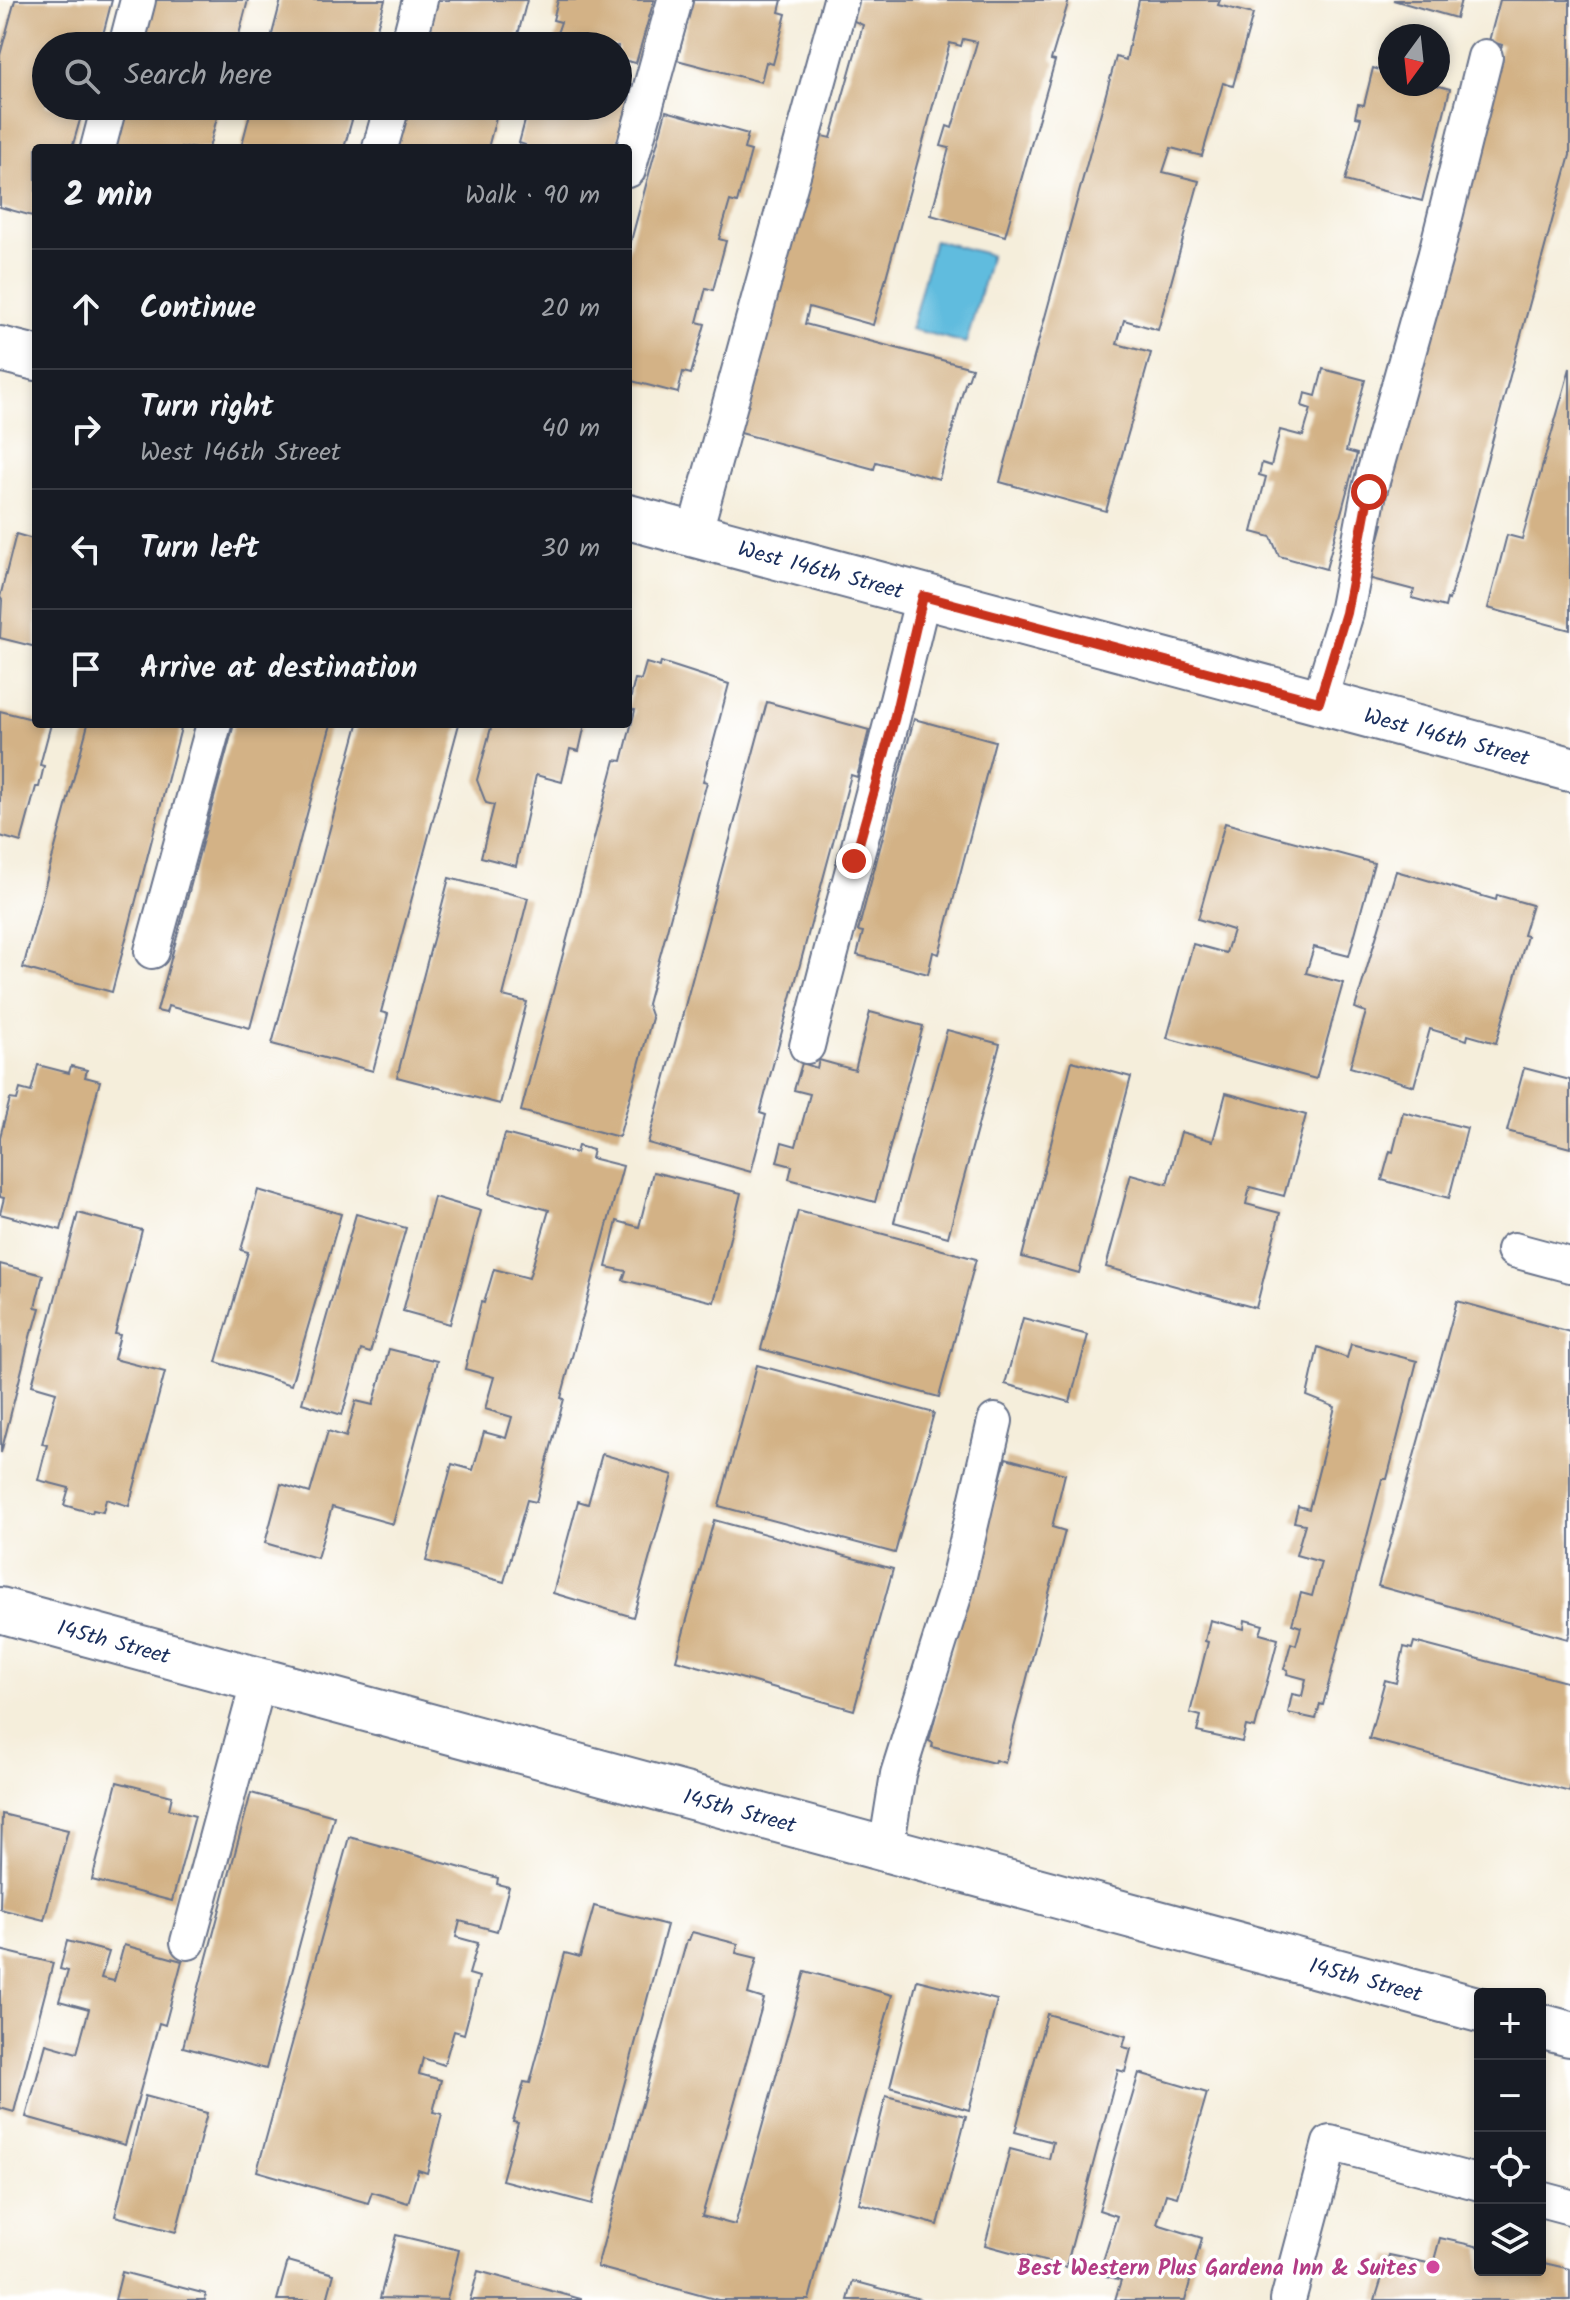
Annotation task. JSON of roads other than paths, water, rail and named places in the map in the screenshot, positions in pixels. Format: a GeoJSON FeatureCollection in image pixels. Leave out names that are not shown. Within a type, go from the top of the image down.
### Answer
{"type":"FeatureCollection","features":[{"type":"Feature","properties":{"kind":"street"},"geometry":{"type":"LineString","coordinates":[[0,349],[32,357]]}},
{"type":"Feature","properties":{"kind":"street","name":"West 146th Street"},"geometry":{"type":"LineString","coordinates":[[632,518],[1570,769]]}},
{"type":"Feature","properties":{"kind":"street","name":"145th Street"},"geometry":{"type":"LineString","coordinates":[[0,1610],[1474,2008]]}},
{"type":"Feature","properties":{"kind":"street"},"geometry":{"type":"LineString","coordinates":[[1546,2028],[1570,2034]]}},
{"type":"Feature","properties":{"kind":"lane"},"geometry":{"type":"LineString","coordinates":[[130,32],[138,0]]}},
{"type":"Feature","properties":{"kind":"lane"},"geometry":{"type":"LineString","coordinates":[[412,32],[420,0]]}},
{"type":"Feature","properties":{"kind":"lane"},"geometry":{"type":"LineString","coordinates":[[632,156],[675,0]]}},
{"type":"Feature","properties":{"kind":"lane"},"geometry":{"type":"LineString","coordinates":[[694,535],[841,0]]}},
{"type":"Feature","properties":{"kind":"lane"},"geometry":{"type":"LineString","coordinates":[[1319,702],[1346,613],[1369,492],[1435,257],[1485,57]]}},
{"type":"Feature","properties":{"kind":"lane"},"geometry":{"type":"LineString","coordinates":[[99,144],[105,120]]}},
{"type":"Feature","properties":{"kind":"lane"},"geometry":{"type":"LineString","coordinates":[[381,144],[388,120]]}},
{"type":"Feature","properties":{"kind":"lane"},"geometry":{"type":"LineString","coordinates":[[807,1046],[894,720],[923,596]]}},
{"type":"Feature","properties":{"kind":"lane"},"geometry":{"type":"LineString","coordinates":[[152,951],[213,728]]}},
{"type":"Feature","properties":{"kind":"lane"},"geometry":{"type":"LineString","coordinates":[[1514,1250],[1570,1265]]}},
{"type":"Feature","properties":{"kind":"lane"},"geometry":{"type":"LineString","coordinates":[[886,1849],[898,1774],[955,1593],[995,1421]]}},
{"type":"Feature","properties":{"kind":"lane"},"geometry":{"type":"LineString","coordinates":[[188,1942],[259,1680]]}},
{"type":"Feature","properties":{"kind":"lane"},"geometry":{"type":"LineString","coordinates":[[1288,2300],[1330,2143],[1474,2181]]}},
{"type":"Feature","properties":{"kind":"lane"},"geometry":{"type":"LineString","coordinates":[[1546,2201],[1570,2207]]}},
{"type":"Feature","properties":{"kind":"water"},"geometry":{"type":"Polygon","coordinates":[[[934,240],[991,255],[966,343],[911,329],[934,240]]]}},
{"type":"Feature","properties":{"kind":"place","name":"Best Western Plus Gardena Inn & Suites"},"geometry":{"type":"Point","coordinates":[1433,2267]}}]}
